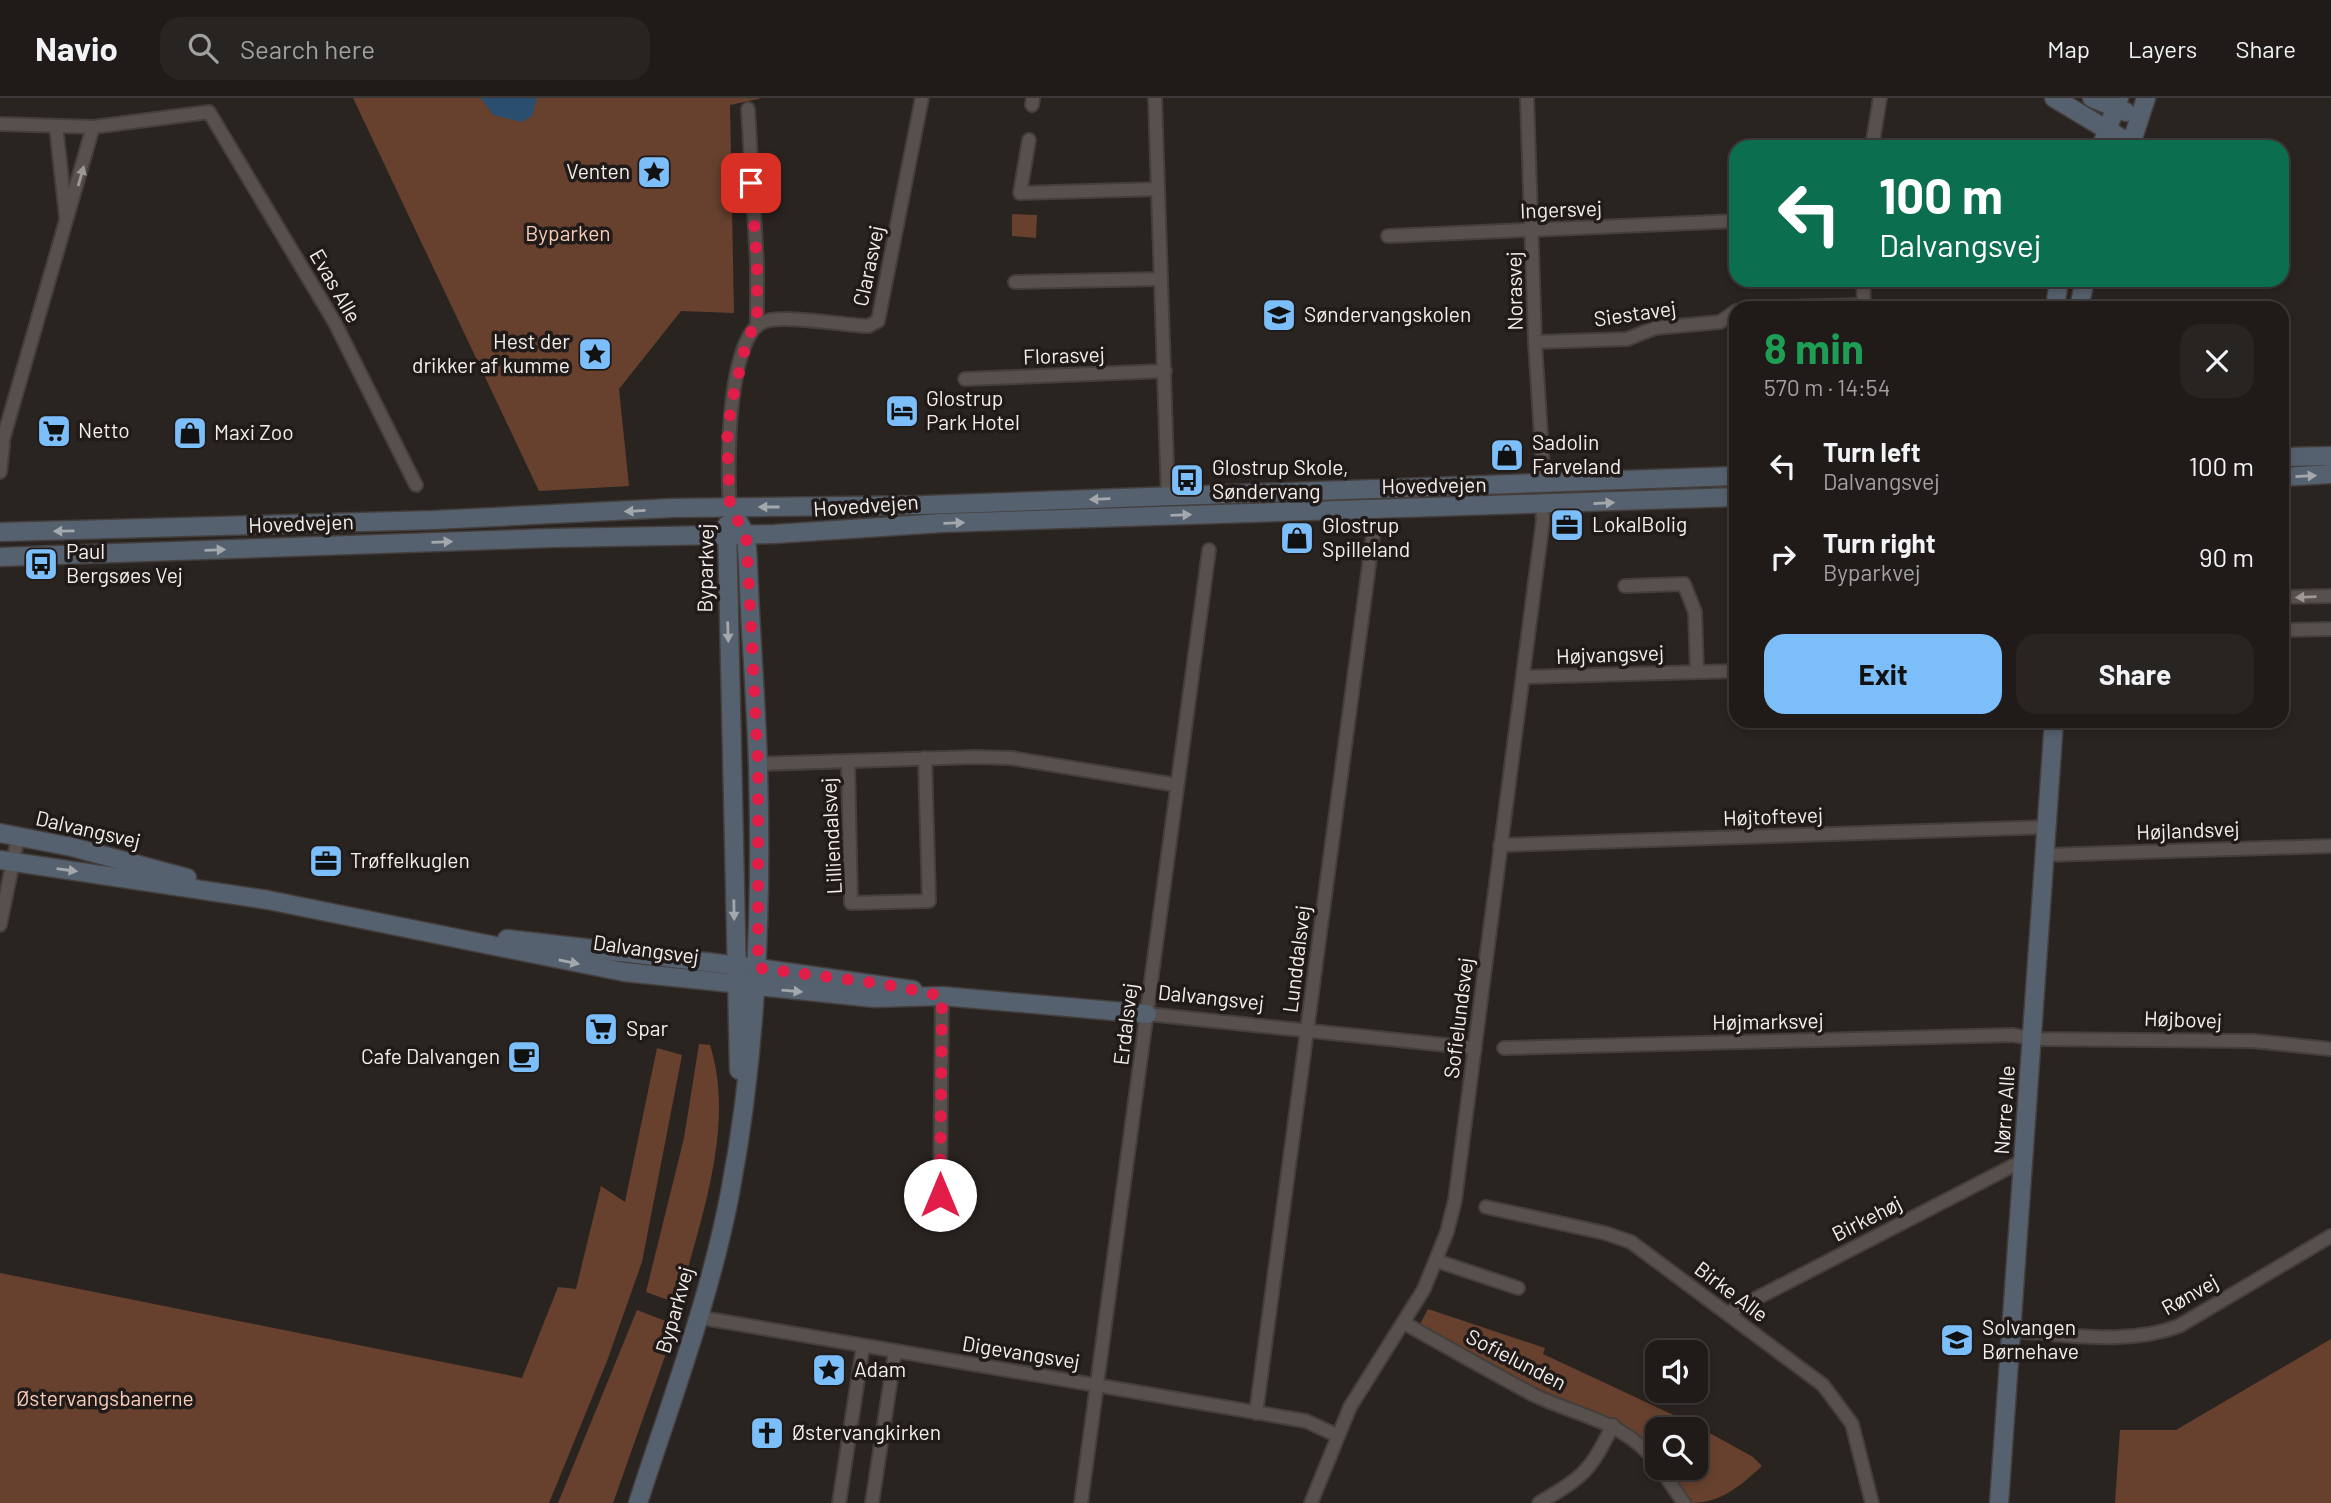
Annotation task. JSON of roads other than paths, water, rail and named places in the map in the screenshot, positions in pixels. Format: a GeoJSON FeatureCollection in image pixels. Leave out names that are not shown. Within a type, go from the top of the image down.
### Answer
{"type":"FeatureCollection","features":[{"type":"Feature","properties":{"kind":"street","name":"Clarasvej"},"geometry":{"type":"LineString","coordinates":[[757,324],[773,320],[867,326],[878,321],[922,98]]}},
{"type":"Feature","properties":{"kind":"street"},"geometry":{"type":"LineString","coordinates":[[1155,98],[1168,496]]}},
{"type":"Feature","properties":{"kind":"street","name":"Norasvej"},"geometry":{"type":"LineString","coordinates":[[1527,98],[1535,342],[1544,482]]}},
{"type":"Feature","properties":{"kind":"street"},"geometry":{"type":"LineString","coordinates":[[1873,140],[1880,98]]}},
{"type":"Feature","properties":{"kind":"street"},"geometry":{"type":"LineString","coordinates":[[2054,98],[2104,138],[2117,103]]}},
{"type":"Feature","properties":{"kind":"street"},"geometry":{"type":"LineString","coordinates":[[2092,98],[2117,103],[2139,117]]}},
{"type":"Feature","properties":{"kind":"street"},"geometry":{"type":"LineString","coordinates":[[2132,140],[2146,98]]}},
{"type":"Feature","properties":{"kind":"street"},"geometry":{"type":"LineString","coordinates":[[730,507],[728,421],[748,336],[757,324],[757,262],[748,109]]}},
{"type":"Feature","properties":{"kind":"street","name":"Evas Alle"},"geometry":{"type":"LineString","coordinates":[[93,127],[209,112],[335,323],[416,485]]}},
{"type":"Feature","properties":{"kind":"street"},"geometry":{"type":"LineString","coordinates":[[0,124],[93,127],[1,447],[0,472]]}},
{"type":"Feature","properties":{"kind":"street"},"geometry":{"type":"LineString","coordinates":[[57,126],[67,224]]}},
{"type":"Feature","properties":{"kind":"street"},"geometry":{"type":"LineString","coordinates":[[1029,140],[1020,193],[1158,189]]}},
{"type":"Feature","properties":{"kind":"street","name":"Ingersvej"},"geometry":{"type":"LineString","coordinates":[[1388,236],[1729,221]]}},
{"type":"Feature","properties":{"kind":"street"},"geometry":{"type":"LineString","coordinates":[[1015,282],[1161,279]]}},
{"type":"Feature","properties":{"kind":"street","name":"Siestavej"},"geometry":{"type":"LineString","coordinates":[[1535,342],[1627,339],[1655,328],[1720,322],[1729,316]]}},
{"type":"Feature","properties":{"kind":"street","name":"Florasvej"},"geometry":{"type":"LineString","coordinates":[[965,379],[1165,371]]}},
{"type":"Feature","properties":{"kind":"street"},"geometry":{"type":"LineString","coordinates":[[2289,457],[2331,456]]}},
{"type":"Feature","properties":{"kind":"street"},"geometry":{"type":"LineString","coordinates":[[2289,477],[2331,474]]}},
{"type":"Feature","properties":{"kind":"street","name":"Hovedvejen"},"geometry":{"type":"LineString","coordinates":[[0,533],[1729,476]]}},
{"type":"Feature","properties":{"kind":"street"},"geometry":{"type":"LineString","coordinates":[[1396,510],[1464,499],[1531,495],[1544,482]]}},
{"type":"Feature","properties":{"kind":"street","name":"Hovedvejen"},"geometry":{"type":"LineString","coordinates":[[0,557],[746,535],[942,523],[1542,506],[1729,497]]}},
{"type":"Feature","properties":{"kind":"street","name":"Sofielundsvej"},"geometry":{"type":"LineString","coordinates":[[1311,1503],[1350,1406],[1405,1323],[1437,1261],[1455,1200],[1543,520],[1542,506]]}},
{"type":"Feature","properties":{"kind":"street","name":"Byparkvej"},"geometry":{"type":"LineString","coordinates":[[638,1503],[697,1317],[729,1196],[741,1126],[758,968],[758,764],[746,535],[730,507]]}},
{"type":"Feature","properties":{"kind":"street","name":"Byparkvej"},"geometry":{"type":"LineString","coordinates":[[730,507],[724,535],[734,965],[741,1126]]}},
{"type":"Feature","properties":{"kind":"street","name":"Lunddalsvej"},"geometry":{"type":"LineString","coordinates":[[1256,1413],[1374,528],[1373,510]]}},
{"type":"Feature","properties":{"kind":"street","name":"Erdalsvej"},"geometry":{"type":"LineString","coordinates":[[1081,1503],[1099,1386],[1209,550]]}},
{"type":"Feature","properties":{"kind":"street"},"geometry":{"type":"LineString","coordinates":[[1625,586],[1684,584],[1695,612],[1697,672]]}},
{"type":"Feature","properties":{"kind":"street"},"geometry":{"type":"LineString","coordinates":[[2289,597],[2331,596]]}},
{"type":"Feature","properties":{"kind":"street"},"geometry":{"type":"LineString","coordinates":[[2289,630],[2331,629]]}},
{"type":"Feature","properties":{"kind":"street","name":"Højvangsvej"},"geometry":{"type":"LineString","coordinates":[[1523,677],[1729,671]]}},
{"type":"Feature","properties":{"kind":"street","name":"Nørre Alle"},"geometry":{"type":"LineString","coordinates":[[1999,1503],[2054,728]]}},
{"type":"Feature","properties":{"kind":"street","name":"Lilliendalsvej"},"geometry":{"type":"LineString","coordinates":[[848,761],[852,903],[929,901],[925,758]]}},
{"type":"Feature","properties":{"kind":"street","name":"Lilliendalsvej"},"geometry":{"type":"LineString","coordinates":[[758,764],[1011,758],[1177,785]]}},
{"type":"Feature","properties":{"kind":"street","name":"Højtoftevej"},"geometry":{"type":"LineString","coordinates":[[1500,845],[2047,827]]}},
{"type":"Feature","properties":{"kind":"street","name":"Dalvangsvej"},"geometry":{"type":"LineString","coordinates":[[0,833],[72,847],[268,900]]}},
{"type":"Feature","properties":{"kind":"street","name":"Dalvangsvej"},"geometry":{"type":"LineString","coordinates":[[18,837],[7,861],[268,900],[591,966],[756,988],[874,998],[942,996]]}},
{"type":"Feature","properties":{"kind":"street","name":"Højlandsvej"},"geometry":{"type":"LineString","coordinates":[[2046,855],[2331,846]]}},
{"type":"Feature","properties":{"kind":"street"},"geometry":{"type":"LineString","coordinates":[[0,925],[7,861]]}},
{"type":"Feature","properties":{"kind":"street","name":"Dalvangsvej"},"geometry":{"type":"LineString","coordinates":[[430,932],[758,968],[883,984],[942,996],[1475,1048]]}},
{"type":"Feature","properties":{"kind":"street"},"geometry":{"type":"LineString","coordinates":[[940,1195],[942,996]]}},
{"type":"Feature","properties":{"kind":"street","name":"Højmarksvej"},"geometry":{"type":"LineString","coordinates":[[1504,1048],[2013,1035],[2033,1039]]}},
{"type":"Feature","properties":{"kind":"street","name":"Højbovej"},"geometry":{"type":"LineString","coordinates":[[2033,1039],[2253,1041],[2331,1049]]}},
{"type":"Feature","properties":{"kind":"street","name":"Birkehøj"},"geometry":{"type":"LineString","coordinates":[[1728,1313],[2024,1160]]}},
{"type":"Feature","properties":{"kind":"street","name":"Birke Alle"},"geometry":{"type":"LineString","coordinates":[[1486,1207],[1605,1233],[1631,1242],[1823,1385],[1852,1424],[1872,1503]]}},
{"type":"Feature","properties":{"kind":"street","name":"Rønvej"},"geometry":{"type":"LineString","coordinates":[[2011,1331],[2105,1337],[2157,1334],[2179,1326],[2331,1236]]}},
{"type":"Feature","properties":{"kind":"street"},"geometry":{"type":"LineString","coordinates":[[1437,1261],[1518,1288]]}},
{"type":"Feature","properties":{"kind":"street","name":"Digevangsvej"},"geometry":{"type":"LineString","coordinates":[[697,1317],[1312,1423],[1336,1436]]}},
{"type":"Feature","properties":{"kind":"street","name":"Sofielunden"},"geometry":{"type":"LineString","coordinates":[[1405,1323],[1535,1395],[1613,1425],[1645,1451]]}},
{"type":"Feature","properties":{"kind":"street"},"geometry":{"type":"LineString","coordinates":[[839,1503],[863,1346]]}},
{"type":"Feature","properties":{"kind":"street"},"geometry":{"type":"LineString","coordinates":[[872,1503],[895,1352]]}},
{"type":"Feature","properties":{"kind":"street"},"geometry":{"type":"LineString","coordinates":[[1539,1503],[1579,1479],[1593,1464],[1613,1425]]}},
{"type":"Feature","properties":{"kind":"street","name":"Sofielunden"},"geometry":{"type":"LineString","coordinates":[[1668,1480],[1684,1503]]}},
{"type":"Feature","properties":{"kind":"water"},"geometry":{"type":"Polygon","coordinates":[[[481,98],[537,98],[532,116],[521,122],[493,115],[481,98]]]}},
{"type":"Feature","properties":{"kind":"place","name":"Venten"},"geometry":{"type":"Point","coordinates":[654,172]}},
{"type":"Feature","properties":{"kind":"place","name":"Søndervangskolen"},"geometry":{"type":"Point","coordinates":[1279,315]}},
{"type":"Feature","properties":{"kind":"place","name":"Hest der drikker af kumme"},"geometry":{"type":"Point","coordinates":[595,354]}},
{"type":"Feature","properties":{"kind":"place","name":"Glostrup Park Hotel"},"geometry":{"type":"Point","coordinates":[902,411]}},
{"type":"Feature","properties":{"kind":"place","name":"Netto"},"geometry":{"type":"Point","coordinates":[54,431]}},
{"type":"Feature","properties":{"kind":"place","name":"Maxi Zoo"},"geometry":{"type":"Point","coordinates":[190,433]}},
{"type":"Feature","properties":{"kind":"place","name":"Sadolin Farveland"},"geometry":{"type":"Point","coordinates":[1507,455]}},
{"type":"Feature","properties":{"kind":"place","name":"Glostrup Skole, Søndervang"},"geometry":{"type":"Point","coordinates":[1187,480]}},
{"type":"Feature","properties":{"kind":"place","name":"LokalBolig"},"geometry":{"type":"Point","coordinates":[1567,525]}},
{"type":"Feature","properties":{"kind":"place","name":"Glostrup Spilleland"},"geometry":{"type":"Point","coordinates":[1297,538]}},
{"type":"Feature","properties":{"kind":"place","name":"Paul Bergsøes Vej"},"geometry":{"type":"Point","coordinates":[41,564]}},
{"type":"Feature","properties":{"kind":"place","name":"Trøffelkuglen"},"geometry":{"type":"Point","coordinates":[326,861]}},
{"type":"Feature","properties":{"kind":"place","name":"Spar"},"geometry":{"type":"Point","coordinates":[601,1029]}},
{"type":"Feature","properties":{"kind":"place","name":"Cafe Dalvangen"},"geometry":{"type":"Point","coordinates":[524,1057]}},
{"type":"Feature","properties":{"kind":"place","name":"Solvangen Børnehave"},"geometry":{"type":"Point","coordinates":[1957,1340]}},
{"type":"Feature","properties":{"kind":"place","name":"Adam"},"geometry":{"type":"Point","coordinates":[829,1370]}},
{"type":"Feature","properties":{"kind":"place","name":"Østervangkirken"},"geometry":{"type":"Point","coordinates":[767,1433]}},
{"type":"Feature","properties":{"kind":"park label","name":"Byparken"},"geometry":{"type":"Point","coordinates":[568,234]}},
{"type":"Feature","properties":{"kind":"park label","name":"Østervangsbanerne"},"geometry":{"type":"Point","coordinates":[105,1399]}}]}
